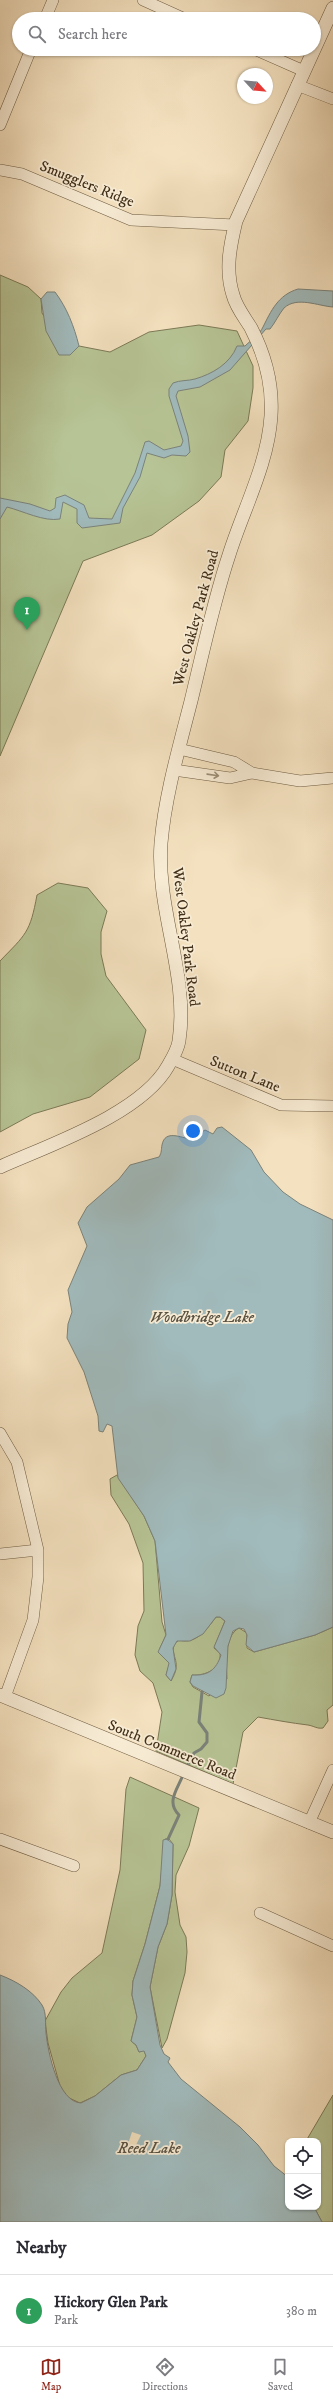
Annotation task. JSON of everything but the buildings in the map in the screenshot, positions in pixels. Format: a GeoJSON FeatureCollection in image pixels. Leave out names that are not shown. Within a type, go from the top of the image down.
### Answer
{"type":"FeatureCollection","features":[{"type":"Feature","properties":{"kind":"street"},"geometry":{"type":"LineString","coordinates":[[48,12],[53,0]]}},
{"type":"Feature","properties":{"kind":"street"},"geometry":{"type":"LineString","coordinates":[[143,0],[170,12]]}},
{"type":"Feature","properties":{"kind":"street","name":"West Oakley Park Road"},"geometry":{"type":"LineString","coordinates":[[321,34],[333,8]]}},
{"type":"Feature","properties":{"kind":"street"},"geometry":{"type":"LineString","coordinates":[[0,124],[28,56]]}},
{"type":"Feature","properties":{"kind":"street"},"geometry":{"type":"LineString","coordinates":[[270,56],[304,71]]}},
{"type":"Feature","properties":{"kind":"street","name":"West Oakley Park Road"},"geometry":{"type":"LineString","coordinates":[[0,1167],[78,1132],[122,1109],[151,1088],[172,1059],[179,1044],[179,991],[166,915],[161,862],[163,825],[174,770],[212,613],[228,555],[260,468],[271,418],[268,376],[265,360],[259,344],[233,296],[228,259],[235,225],[311,56]]}},
{"type":"Feature","properties":{"kind":"street"},"geometry":{"type":"LineString","coordinates":[[297,85],[333,99]]}},
{"type":"Feature","properties":{"kind":"street","name":"Smugglers Ridge"},"geometry":{"type":"LineString","coordinates":[[0,170],[22,174],[131,220],[235,225]]}},
{"type":"Feature","properties":{"kind":"street"},"geometry":{"type":"LineString","coordinates":[[179,749],[234,762],[252,773],[300,781],[333,778]]}},
{"type":"Feature","properties":{"kind":"street"},"geometry":{"type":"LineString","coordinates":[[174,770],[230,778],[252,773]]}},
{"type":"Feature","properties":{"kind":"street","name":"Sutton Lane"},"geometry":{"type":"LineString","coordinates":[[172,1059],[281,1105],[333,1106]]}},
{"type":"Feature","properties":{"kind":"street"},"geometry":{"type":"LineString","coordinates":[[0,1433],[17,1462],[33,1522],[38,1550],[38,1577],[33,1620],[3,1696]]}},
{"type":"Feature","properties":{"kind":"street"},"geometry":{"type":"LineString","coordinates":[[0,1554],[38,1550]]}},
{"type":"Feature","properties":{"kind":"street","name":"South Commerce Road"},"geometry":{"type":"LineString","coordinates":[[3,1696],[184,1772],[333,1832]]}},
{"type":"Feature","properties":{"kind":"street"},"geometry":{"type":"LineString","coordinates":[[310,1823],[333,1770]]}},
{"type":"Feature","properties":{"kind":"street"},"geometry":{"type":"LineString","coordinates":[[0,1839],[74,1866]]}},
{"type":"Feature","properties":{"kind":"street"},"geometry":{"type":"LineString","coordinates":[[260,1914],[333,1946]]}},
{"type":"Feature","properties":{"kind":"green space"},"geometry":{"type":"Polygon","coordinates":[[[0,275],[28,287],[41,299],[42,313],[70,355],[79,346],[110,352],[149,332],[199,325],[237,331],[253,366],[253,388],[248,421],[225,450],[221,477],[199,501],[152,535],[83,561],[0,756],[0,275]]]}},
{"type":"Feature","properties":{"kind":"green space"},"geometry":{"type":"Polygon","coordinates":[[[58,883],[88,888],[107,911],[101,932],[101,954],[106,976],[146,1030],[139,1059],[90,1097],[33,1114],[0,1132],[0,961],[16,945],[26,932],[32,918],[37,895],[58,883]]]}},
{"type":"Feature","properties":{"kind":"green space"},"geometry":{"type":"Polygon","coordinates":[[[117,1475],[144,1516],[155,1541],[162,1622],[166,1635],[160,1648],[162,1656],[170,1663],[166,1675],[171,1681],[176,1670],[173,1650],[176,1643],[179,1640],[185,1641],[196,1638],[205,1631],[216,1617],[220,1617],[225,1621],[214,1648],[220,1653],[220,1659],[215,1667],[207,1673],[192,1675],[190,1682],[193,1687],[209,1696],[227,1679],[226,1658],[228,1644],[234,1632],[239,1628],[247,1633],[247,1648],[254,1652],[315,1635],[333,1627],[333,1705],[327,1710],[328,1721],[323,1728],[319,1728],[258,1717],[243,1732],[233,1784],[156,1751],[162,1712],[153,1683],[140,1671],[135,1655],[138,1626],[144,1611],[143,1563],[129,1524],[111,1495],[110,1479],[117,1475]]]}},
{"type":"Feature","properties":{"kind":"green space"},"geometry":{"type":"Polygon","coordinates":[[[130,1777],[199,1808],[189,1846],[176,1875],[175,1892],[180,1925],[186,1937],[187,1952],[185,1973],[167,2039],[162,2048],[150,1987],[158,1947],[167,1924],[172,1895],[173,1844],[169,1839],[165,1839],[160,1886],[145,1944],[133,1981],[132,1995],[137,2017],[131,2041],[136,2045],[139,2052],[144,2050],[146,2056],[137,2070],[121,2075],[95,2096],[80,2103],[67,2097],[60,2086],[48,2043],[45,2021],[61,1992],[72,1978],[102,1953],[120,1870],[126,1789],[130,1777]]]}},
{"type":"Feature","properties":{"kind":"green space"},"geometry":{"type":"Polygon","coordinates":[[[333,2095],[333,2222],[322,2222],[316,2210],[321,2210],[321,2138],[308,2138],[333,2095]]]}},
{"type":"Feature","properties":{"kind":"water"},"geometry":{"type":"Polygon","coordinates":[[[298,289],[333,291],[333,307],[301,302],[289,304],[284,308],[270,329],[266,329],[230,370],[200,387],[178,391],[176,396],[188,436],[190,452],[186,456],[172,455],[164,458],[147,453],[140,477],[123,508],[120,523],[82,528],[77,523],[77,509],[63,502],[60,519],[54,520],[40,518],[7,507],[0,519],[0,498],[30,504],[50,511],[55,508],[56,498],[65,495],[84,505],[89,518],[112,519],[135,473],[145,442],[149,441],[164,450],[181,446],[183,441],[169,396],[169,389],[173,383],[201,377],[220,367],[230,358],[237,346],[245,346],[262,330],[272,310],[280,299],[298,289]]]}},
{"type":"Feature","properties":{"kind":"water"},"geometry":{"type":"Polygon","coordinates":[[[47,292],[55,292],[67,311],[72,324],[79,346],[70,355],[59,355],[46,331],[41,299],[47,292]]]}},
{"type":"Feature","properties":{"kind":"water","name":"Woodbridge Lake"},"geometry":{"type":"Polygon","coordinates":[[[222,1127],[251,1150],[264,1172],[283,1192],[300,1204],[333,1220],[333,1627],[315,1635],[254,1652],[246,1645],[247,1635],[244,1629],[239,1628],[233,1631],[228,1646],[226,1688],[224,1694],[216,1698],[193,1686],[190,1682],[192,1675],[207,1673],[217,1665],[221,1655],[214,1647],[225,1621],[220,1617],[216,1617],[203,1634],[190,1641],[177,1641],[173,1648],[176,1669],[171,1681],[166,1675],[169,1663],[158,1652],[166,1635],[155,1541],[144,1516],[118,1478],[112,1426],[107,1424],[103,1432],[99,1431],[98,1416],[84,1372],[67,1338],[68,1324],[72,1312],[68,1290],[87,1246],[78,1223],[87,1207],[119,1179],[130,1165],[159,1157],[166,1137],[174,1136],[191,1139],[205,1130],[213,1134],[217,1128],[222,1127]]]}},
{"type":"Feature","properties":{"kind":"water","name":"Reed Lake"},"geometry":{"type":"Polygon","coordinates":[[[167,1839],[173,1844],[172,1895],[167,1924],[158,1947],[150,1987],[160,2045],[164,2054],[170,2058],[168,2062],[181,2079],[240,2127],[258,2145],[274,2166],[285,2175],[285,2210],[316,2210],[322,2222],[0,2222],[0,1975],[24,1987],[34,1995],[44,2008],[47,2041],[52,2063],[60,2085],[66,2094],[73,2100],[81,2103],[95,2096],[121,2075],[137,2070],[146,2056],[144,2051],[139,2052],[136,2045],[131,2041],[137,2017],[132,1995],[133,1981],[145,1944],[160,1886],[163,1840],[167,1839]]]}},
{"type":"Feature","properties":{"kind":"pier"},"geometry":{"type":"Polygon","coordinates":[[[132,2132],[141,2135],[135,2147],[128,2144],[132,2132]]]}},
{"type":"Feature","properties":{"kind":"waterway"},"geometry":{"type":"LineString","coordinates":[[186,1768],[194,1753],[201,1749],[207,1742],[207,1733],[199,1722],[202,1692]]}},
{"type":"Feature","properties":{"kind":"waterway"},"geometry":{"type":"LineString","coordinates":[[168,1839],[179,1815],[175,1810],[173,1801],[183,1775]]}},
{"type":"Feature","properties":{"kind":"place","name":"Hickory Glen Park"},"geometry":{"type":"Point","coordinates":[27,630]}}]}
